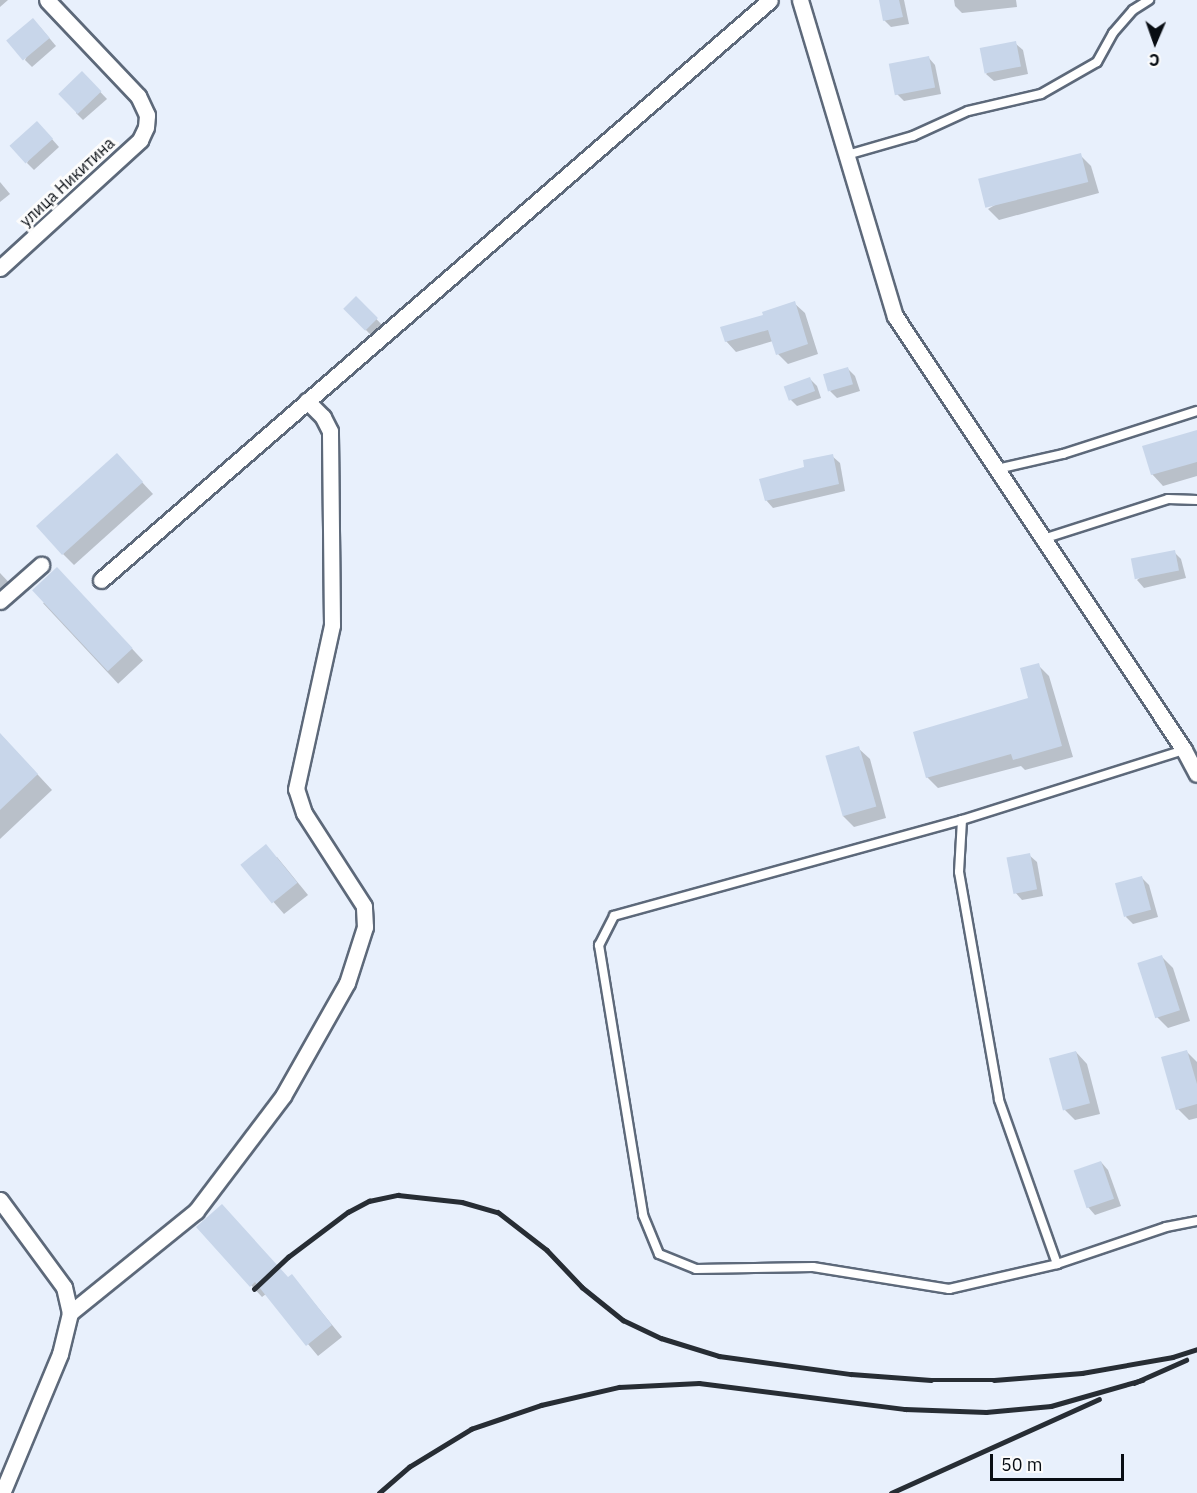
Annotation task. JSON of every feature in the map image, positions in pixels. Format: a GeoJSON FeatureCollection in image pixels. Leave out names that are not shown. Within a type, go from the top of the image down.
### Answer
{"type":"FeatureCollection","features":[{"type":"Feature","properties":{"kind":"street","name":"улица Никитина"},"geometry":{"type":"LineString","coordinates":[[0,268],[140,140],[147,115],[138,96],[47,0]]}},
{"type":"Feature","properties":{"kind":"street"},"geometry":{"type":"LineString","coordinates":[[101,580],[770,0]]}},
{"type":"Feature","properties":{"kind":"street"},"geometry":{"type":"LineString","coordinates":[[800,0],[895,316],[1184,750],[1197,774]]}},
{"type":"Feature","properties":{"kind":"street"},"geometry":{"type":"LineString","coordinates":[[70,1313],[196,1211],[283,1096],[347,983],[365,927],[364,906],[304,813],[296,789],[332,625],[330,431],[323,417],[307,401]]}},
{"type":"Feature","properties":{"kind":"street"},"geometry":{"type":"LineString","coordinates":[[0,601],[41,565]]}},
{"type":"Feature","properties":{"kind":"street"},"geometry":{"type":"LineString","coordinates":[[0,1200],[64,1287],[70,1313],[60,1354],[2,1493]]}},
{"type":"Feature","properties":{"kind":"lane"},"geometry":{"type":"LineString","coordinates":[[847,156],[913,136],[968,111],[1041,94],[1098,62],[1113,33],[1133,10],[1149,0]]}},
{"type":"Feature","properties":{"kind":"lane"},"geometry":{"type":"LineString","coordinates":[[997,469],[1062,454],[1197,411]]}},
{"type":"Feature","properties":{"kind":"lane"},"geometry":{"type":"LineString","coordinates":[[1043,539],[1168,499],[1197,500]]}},
{"type":"Feature","properties":{"kind":"lane"},"geometry":{"type":"LineString","coordinates":[[1184,750],[962,820],[614,916],[599,945],[643,1215],[659,1254],[696,1269],[813,1267],[949,1289],[1057,1264],[1166,1227],[1197,1221]]}},
{"type":"Feature","properties":{"kind":"lane"},"geometry":{"type":"LineString","coordinates":[[962,820],[959,872],[999,1100],[1057,1264]]}},
{"type":"Feature","properties":{"kind":"building"},"geometry":{"type":"Polygon","coordinates":[[[879,0],[899,0],[903,17],[883,21],[879,0]]]}},
{"type":"Feature","properties":{"kind":"building"},"geometry":{"type":"Polygon","coordinates":[[[33,18],[50,38],[23,60],[6,40],[33,18]]]}},
{"type":"Feature","properties":{"kind":"building"},"geometry":{"type":"Polygon","coordinates":[[[1016,41],[1021,67],[985,74],[980,48],[1016,41]]]}},
{"type":"Feature","properties":{"kind":"building"},"geometry":{"type":"Polygon","coordinates":[[[929,56],[935,87],[895,95],[889,64],[929,56]]]}},
{"type":"Feature","properties":{"kind":"building"},"geometry":{"type":"Polygon","coordinates":[[[82,71],[101,91],[78,114],[58,94],[82,71]]]}},
{"type":"Feature","properties":{"kind":"building"},"geometry":{"type":"Polygon","coordinates":[[[37,121],[53,139],[26,164],[10,146],[37,121]]]}},
{"type":"Feature","properties":{"kind":"building"},"geometry":{"type":"Polygon","coordinates":[[[1081,153],[1088,182],[985,208],[978,179],[1081,153]]]}},
{"type":"Feature","properties":{"kind":"building"},"geometry":{"type":"Polygon","coordinates":[[[356,296],[378,318],[365,331],[343,309],[356,296]]]}},
{"type":"Feature","properties":{"kind":"building"},"geometry":{"type":"Polygon","coordinates":[[[795,301],[808,344],[776,355],[768,330],[725,342],[720,327],[763,315],[762,312],[795,301]]]}},
{"type":"Feature","properties":{"kind":"building"},"geometry":{"type":"Polygon","coordinates":[[[848,367],[853,384],[828,391],[823,374],[848,367]]]}},
{"type":"Feature","properties":{"kind":"building"},"geometry":{"type":"Polygon","coordinates":[[[810,377],[815,391],[789,401],[784,387],[810,377]]]}},
{"type":"Feature","properties":{"kind":"building"},"geometry":{"type":"Polygon","coordinates":[[[1197,430],[1197,462],[1151,475],[1142,446],[1197,430]]]}},
{"type":"Feature","properties":{"kind":"building"},"geometry":{"type":"Polygon","coordinates":[[[117,453],[143,482],[62,555],[36,526],[117,453]]]}},
{"type":"Feature","properties":{"kind":"building"},"geometry":{"type":"Polygon","coordinates":[[[833,454],[839,484],[765,501],[759,479],[804,467],[803,460],[833,454]]]}},
{"type":"Feature","properties":{"kind":"building"},"geometry":{"type":"Polygon","coordinates":[[[1175,550],[1179,571],[1135,579],[1131,559],[1175,550]]]}},
{"type":"Feature","properties":{"kind":"building"},"geometry":{"type":"Polygon","coordinates":[[[57,567],[133,648],[108,671],[32,590],[57,567]]]}},
{"type":"Feature","properties":{"kind":"building"},"geometry":{"type":"Polygon","coordinates":[[[1039,663],[1062,746],[1013,760],[1011,754],[926,778],[913,732],[1028,698],[1020,668],[1039,663]]]}},
{"type":"Feature","properties":{"kind":"building"},"geometry":{"type":"Polygon","coordinates":[[[0,733],[38,774],[0,810],[0,733]]]}},
{"type":"Feature","properties":{"kind":"building"},"geometry":{"type":"Polygon","coordinates":[[[859,746],[876,807],[843,816],[825,756],[859,746]]]}},
{"type":"Feature","properties":{"kind":"building"},"geometry":{"type":"Polygon","coordinates":[[[266,844],[297,883],[272,904],[240,865],[266,844]]]}},
{"type":"Feature","properties":{"kind":"building"},"geometry":{"type":"Polygon","coordinates":[[[1030,853],[1037,889],[1014,894],[1006,858],[1030,853]]]}},
{"type":"Feature","properties":{"kind":"building"},"geometry":{"type":"Polygon","coordinates":[[[1142,876],[1151,910],[1124,917],[1115,883],[1142,876]]]}},
{"type":"Feature","properties":{"kind":"building"},"geometry":{"type":"Polygon","coordinates":[[[1162,955],[1180,1010],[1155,1018],[1137,963],[1162,955]]]}},
{"type":"Feature","properties":{"kind":"building"},"geometry":{"type":"Polygon","coordinates":[[[1187,1050],[1197,1084],[1197,1104],[1176,1110],[1161,1057],[1187,1050]]]}},
{"type":"Feature","properties":{"kind":"building"},"geometry":{"type":"Polygon","coordinates":[[[1076,1051],[1090,1103],[1063,1110],[1049,1058],[1076,1051]]]}},
{"type":"Feature","properties":{"kind":"building"},"geometry":{"type":"Polygon","coordinates":[[[1101,1161],[1114,1199],[1087,1208],[1074,1170],[1101,1161]]]}},
{"type":"Feature","properties":{"kind":"building"},"geometry":{"type":"Polygon","coordinates":[[[222,1204],[288,1277],[292,1274],[332,1325],[306,1346],[255,1282],[250,1287],[196,1227],[222,1204]]]}},
{"type":"Feature","properties":{"kind":"railway"},"geometry":{"type":"LineString","coordinates":[[254,1289],[288,1257],[348,1212],[369,1201],[398,1195],[462,1202],[498,1212],[547,1250],[582,1287],[623,1320],[661,1338],[719,1356],[851,1374],[931,1380],[994,1380],[1082,1373],[1173,1357],[1197,1349]]}},
{"type":"Feature","properties":{"kind":"railway"},"geometry":{"type":"LineString","coordinates":[[1134,1383],[1186,1360]]}},
{"type":"Feature","properties":{"kind":"railway"},"geometry":{"type":"LineString","coordinates":[[379,1493],[409,1467],[471,1429],[541,1405],[619,1387],[699,1383],[905,1409],[986,1412],[1051,1406],[1142,1380]]}},
{"type":"Feature","properties":{"kind":"railway"},"geometry":{"type":"LineString","coordinates":[[891,1493],[1099,1399]]}}]}
